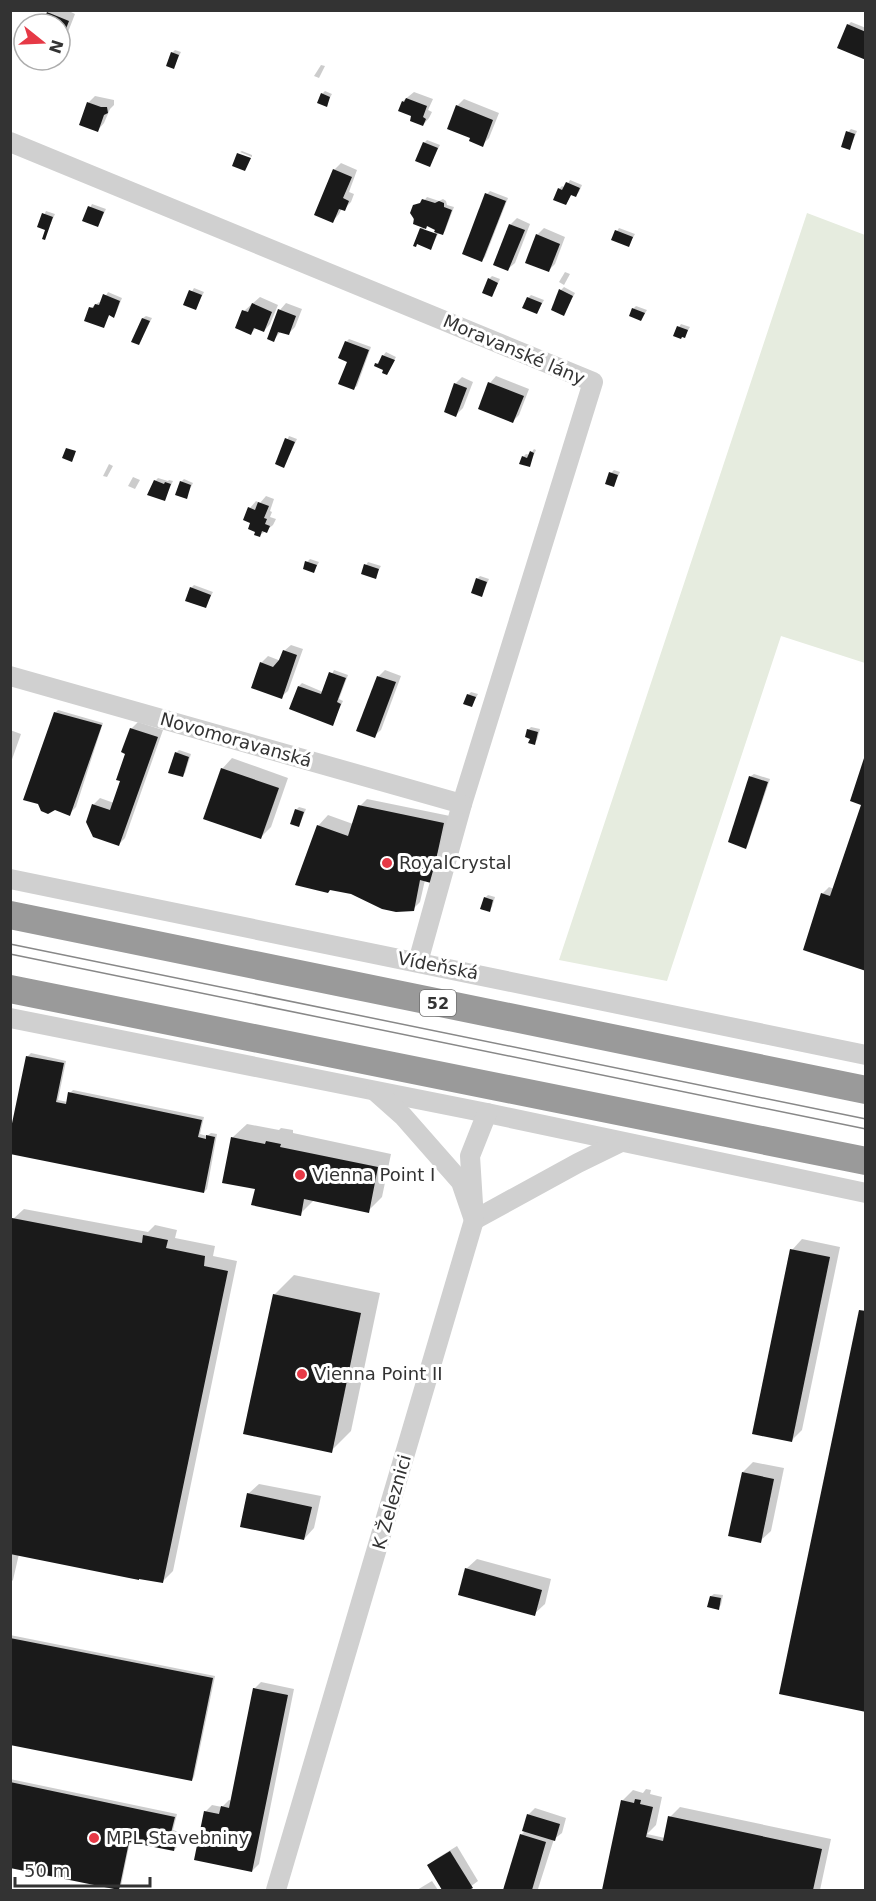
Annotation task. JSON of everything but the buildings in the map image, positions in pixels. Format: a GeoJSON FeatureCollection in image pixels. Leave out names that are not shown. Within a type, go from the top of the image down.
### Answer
{"type":"FeatureCollection","features":[{"type":"Feature","properties":{"kind":"highway","name":"Vídeňská"},"geometry":{"type":"LineString","coordinates":[[10,915],[866,1090]]}},
{"type":"Feature","properties":{"kind":"highway"},"geometry":{"type":"LineString","coordinates":[[10,989],[866,1161]]}},
{"type":"Feature","properties":{"kind":"street","name":"Moravanské lány"},"geometry":{"type":"LineString","coordinates":[[10,142],[593,382],[462,804],[418,962]]}},
{"type":"Feature","properties":{"kind":"street","name":"Novomoravanská"},"geometry":{"type":"LineString","coordinates":[[10,676],[462,804]]}},
{"type":"Feature","properties":{"kind":"street","name":"Vídeňská"},"geometry":{"type":"LineString","coordinates":[[10,879],[866,1055]]}},
{"type":"Feature","properties":{"kind":"street"},"geometry":{"type":"LineString","coordinates":[[10,1018],[487,1113],[866,1192]]}},
{"type":"Feature","properties":{"kind":"street"},"geometry":{"type":"LineString","coordinates":[[376,1092],[403,1116],[461,1182],[474,1221],[578,1163],[621,1142]]}},
{"type":"Feature","properties":{"kind":"street","name":"K Železnici"},"geometry":{"type":"LineString","coordinates":[[276,1890],[474,1221],[470,1156],[487,1113]]}},
{"type":"Feature","properties":{"kind":"shaded area"},"geometry":{"type":"Polygon","coordinates":[[[807,213],[865,235],[865,663],[781,636],[667,981],[559,960],[807,213]]]}},
{"type":"Feature","properties":{"kind":"tram line"},"geometry":{"type":"LineString","coordinates":[[10,944],[866,1119]]}},
{"type":"Feature","properties":{"kind":"tram line"},"geometry":{"type":"LineString","coordinates":[[10,954],[866,1129]]}},
{"type":"Feature","properties":{"kind":"place","name":"RoyalCrystal"},"geometry":{"type":"Point","coordinates":[387,863]}},
{"type":"Feature","properties":{"kind":"place","name":"Vienna Point I"},"geometry":{"type":"Point","coordinates":[300,1175]}},
{"type":"Feature","properties":{"kind":"place","name":"Vienna Point II"},"geometry":{"type":"Point","coordinates":[302,1374]}},
{"type":"Feature","properties":{"kind":"place","name":"MPL Stavebniny"},"geometry":{"type":"Point","coordinates":[94,1838]}}]}
